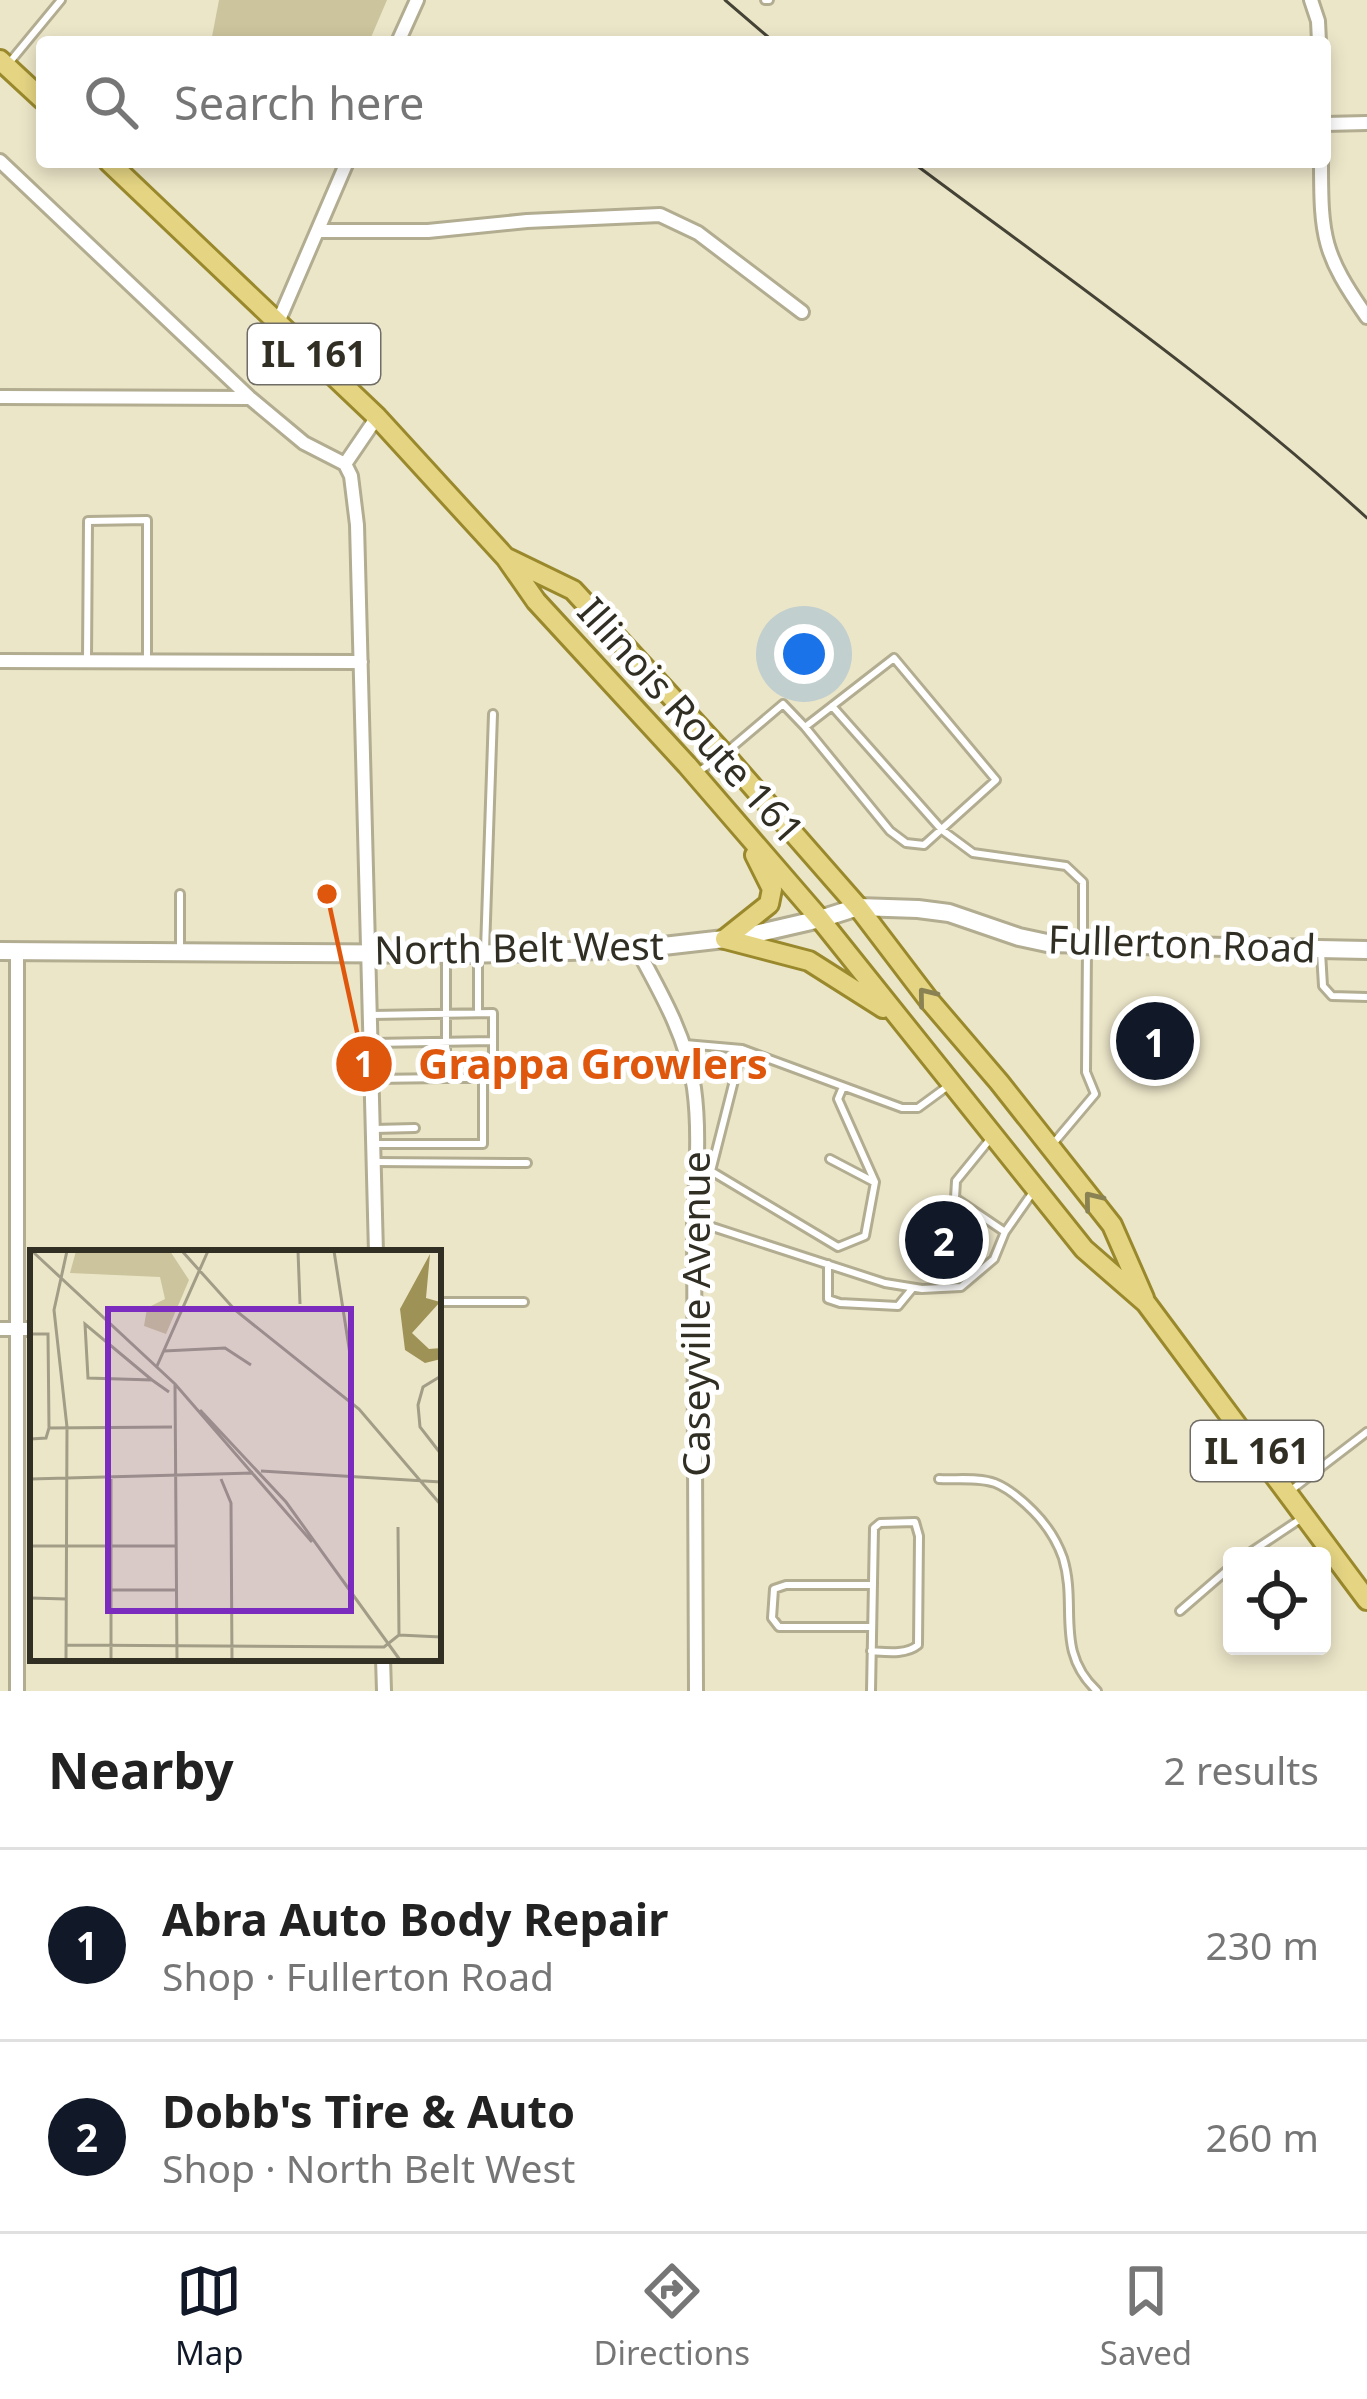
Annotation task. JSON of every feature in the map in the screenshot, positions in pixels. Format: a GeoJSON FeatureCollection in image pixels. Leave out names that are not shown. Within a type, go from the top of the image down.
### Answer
{"type":"FeatureCollection","features":[{"type":"Feature","properties":{"kind":"main road"},"geometry":{"type":"LineString","coordinates":[[3,63],[36,93]]}},
{"type":"Feature","properties":{"kind":"main road","name":"Illinois Route 161"},"geometry":{"type":"LineString","coordinates":[[116,168],[377,417],[506,558],[536,601],[695,774],[820,920]]}},
{"type":"Feature","properties":{"kind":"main road","name":"Illinois Route 161"},"geometry":{"type":"LineString","coordinates":[[506,558],[573,590],[858,907]]}},
{"type":"Feature","properties":{"kind":"main road"},"geometry":{"type":"LineString","coordinates":[[724,939],[770,904],[772,889],[742,829]]}},
{"type":"Feature","properties":{"kind":"main road","name":"North Belt West"},"geometry":{"type":"LineString","coordinates":[[9,951],[637,949],[724,939],[820,920],[858,907]]}},
{"type":"Feature","properties":{"kind":"main road","name":"Fullerton Road"},"geometry":{"type":"LineString","coordinates":[[858,907],[949,913],[1047,943],[1367,950]]}},
{"type":"Feature","properties":{"kind":"main road","name":"IL 161"},"geometry":{"type":"LineString","coordinates":[[858,907],[1112,1225],[1146,1303]]}},
{"type":"Feature","properties":{"kind":"main road","name":"IL 161"},"geometry":{"type":"LineString","coordinates":[[820,920],[1084,1249],[1146,1303],[1363,1587]]}},
{"type":"Feature","properties":{"kind":"main road"},"geometry":{"type":"LineString","coordinates":[[724,939],[809,961],[903,1023]]}},
{"type":"Feature","properties":{"kind":"street"},"geometry":{"type":"LineString","coordinates":[[401,36],[417,0]]}},
{"type":"Feature","properties":{"kind":"street"},"geometry":{"type":"LineString","coordinates":[[1311,0],[1319,36]]}},
{"type":"Feature","properties":{"kind":"street"},"geometry":{"type":"LineString","coordinates":[[1331,124],[1367,123]]}},
{"type":"Feature","properties":{"kind":"street"},"geometry":{"type":"LineString","coordinates":[[0,161],[250,398],[304,443],[345,464],[350,476],[357,525],[376,1250]]}},
{"type":"Feature","properties":{"kind":"street"},"geometry":{"type":"LineString","coordinates":[[279,320],[344,168]]}},
{"type":"Feature","properties":{"kind":"street"},"geometry":{"type":"LineString","coordinates":[[1321,168],[1323,230],[1329,256],[1367,316]]}},
{"type":"Feature","properties":{"kind":"street"},"geometry":{"type":"LineString","coordinates":[[318,231],[428,231],[660,215],[698,232],[802,312]]}},
{"type":"Feature","properties":{"kind":"street"},"geometry":{"type":"LineString","coordinates":[[0,398],[250,398]]}},
{"type":"Feature","properties":{"kind":"street"},"geometry":{"type":"LineString","coordinates":[[345,464],[377,417]]}},
{"type":"Feature","properties":{"kind":"street"},"geometry":{"type":"LineString","coordinates":[[0,662],[361,662]]}},
{"type":"Feature","properties":{"kind":"street","name":"Caseyville Avenue"},"geometry":{"type":"LineString","coordinates":[[637,949],[669,1007],[694,1087],[696,1691]]}},
{"type":"Feature","properties":{"kind":"street"},"geometry":{"type":"LineString","coordinates":[[9,951],[25,1573],[17,1691]]}},
{"type":"Feature","properties":{"kind":"street"},"geometry":{"type":"LineString","coordinates":[[0,1330],[30,1330]]}},
{"type":"Feature","properties":{"kind":"street"},"geometry":{"type":"LineString","coordinates":[[383,1661],[384,1691]]}},
{"type":"Feature","properties":{"kind":"lane"},"geometry":{"type":"LineString","coordinates":[[3,63],[61,0]]}},
{"type":"Feature","properties":{"kind":"lane"},"geometry":{"type":"LineString","coordinates":[[87,662],[88,521],[147,520],[147,662]]}},
{"type":"Feature","properties":{"kind":"lane"},"geometry":{"type":"LineString","coordinates":[[695,774],[784,704],[890,831],[906,843],[924,845],[996,781],[894,658],[806,727]]}},
{"type":"Feature","properties":{"kind":"lane"},"geometry":{"type":"LineString","coordinates":[[832,706],[942,830],[974,854],[1066,866],[1083,882],[1086,1072],[1095,1094],[1050,1148]]}},
{"type":"Feature","properties":{"kind":"lane"},"geometry":{"type":"LineString","coordinates":[[478,1013],[493,714]]}},
{"type":"Feature","properties":{"kind":"lane"},"geometry":{"type":"LineString","coordinates":[[180,950],[181,894]]}},
{"type":"Feature","properties":{"kind":"lane"},"geometry":{"type":"LineString","coordinates":[[1320,948],[1323,986],[1332,996],[1367,997]]}},
{"type":"Feature","properties":{"kind":"lane"},"geometry":{"type":"LineString","coordinates":[[446,953],[446,1078]]}},
{"type":"Feature","properties":{"kind":"lane"},"geometry":{"type":"LineString","coordinates":[[371,1015],[493,1013],[493,1067],[483,1078],[483,1144],[374,1144]]}},
{"type":"Feature","properties":{"kind":"lane"},"geometry":{"type":"LineString","coordinates":[[372,1043],[493,1041]]}},
{"type":"Feature","properties":{"kind":"lane"},"geometry":{"type":"LineString","coordinates":[[682,1044],[742,1049],[902,1108],[917,1108],[952,1083]]}},
{"type":"Feature","properties":{"kind":"lane"},"geometry":{"type":"LineString","coordinates":[[711,1171],[742,1049]]}},
{"type":"Feature","properties":{"kind":"lane"},"geometry":{"type":"LineString","coordinates":[[373,1078],[483,1078]]}},
{"type":"Feature","properties":{"kind":"lane"},"geometry":{"type":"LineString","coordinates":[[833,1112],[843,1087]]}},
{"type":"Feature","properties":{"kind":"lane"},"geometry":{"type":"LineString","coordinates":[[697,1162],[838,1246],[865,1236],[875,1182],[838,1100]]}},
{"type":"Feature","properties":{"kind":"lane"},"geometry":{"type":"LineString","coordinates":[[374,1129],[415,1128]]}},
{"type":"Feature","properties":{"kind":"lane"},"geometry":{"type":"LineString","coordinates":[[469,1128],[483,1128]]}},
{"type":"Feature","properties":{"kind":"lane"},"geometry":{"type":"LineString","coordinates":[[994,1135],[956,1181],[955,1198],[1005,1232]]}},
{"type":"Feature","properties":{"kind":"lane"},"geometry":{"type":"LineString","coordinates":[[830,1159],[875,1182]]}},
{"type":"Feature","properties":{"kind":"lane"},"geometry":{"type":"LineString","coordinates":[[374,1162],[527,1163]]}},
{"type":"Feature","properties":{"kind":"lane"},"geometry":{"type":"LineString","coordinates":[[694,1221],[885,1283],[961,1287],[994,1259],[1005,1232],[1036,1189]]}},
{"type":"Feature","properties":{"kind":"lane"},"geometry":{"type":"LineString","coordinates":[[828,1264],[828,1299],[840,1303],[898,1306],[913,1288]]}},
{"type":"Feature","properties":{"kind":"lane"},"geometry":{"type":"LineString","coordinates":[[441,1302],[524,1302]]}},
{"type":"Feature","properties":{"kind":"lane"},"geometry":{"type":"LineString","coordinates":[[1287,1493],[1367,1432]]}},
{"type":"Feature","properties":{"kind":"lane"},"geometry":{"type":"LineString","coordinates":[[939,1479],[996,1484],[1012,1492],[1044,1522],[1066,1571],[1076,1667],[1096,1691]]}},
{"type":"Feature","properties":{"kind":"lane"},"geometry":{"type":"LineString","coordinates":[[1258,1547],[1305,1516]]}},
{"type":"Feature","properties":{"kind":"lane"},"geometry":{"type":"LineString","coordinates":[[871,1652],[902,1652],[918,1645],[919,1536],[915,1522],[880,1523],[874,1528],[871,1652],[871,1691]]}},
{"type":"Feature","properties":{"kind":"lane"},"geometry":{"type":"LineString","coordinates":[[1180,1611],[1223,1574]]}},
{"type":"Feature","properties":{"kind":"lane"},"geometry":{"type":"LineString","coordinates":[[872,1627],[779,1627],[772,1618],[772,1595],[774,1589],[786,1585],[873,1586]]}},
{"type":"Feature","properties":{"kind":"shaded area"},"geometry":{"type":"Polygon","coordinates":[[[219,0],[387,0],[372,36],[212,36],[219,0]]]}},
{"type":"Feature","properties":{"kind":"tram line"},"geometry":{"type":"LineString","coordinates":[[725,0],[767,36]]}},
{"type":"Feature","properties":{"kind":"tram line"},"geometry":{"type":"LineString","coordinates":[[920,168],[1201,379],[1367,518]]}},
{"type":"Feature","properties":{"kind":"place","name":"Grappa Growlers"},"geometry":{"type":"Point","coordinates":[327,894]}},
{"type":"Feature","properties":{"kind":"place","name":"Abra Auto Body Repair"},"geometry":{"type":"Point","coordinates":[1155,1041]}},
{"type":"Feature","properties":{"kind":"place","name":"Dobb's Tire & Auto"},"geometry":{"type":"Point","coordinates":[944,1240]}}]}
